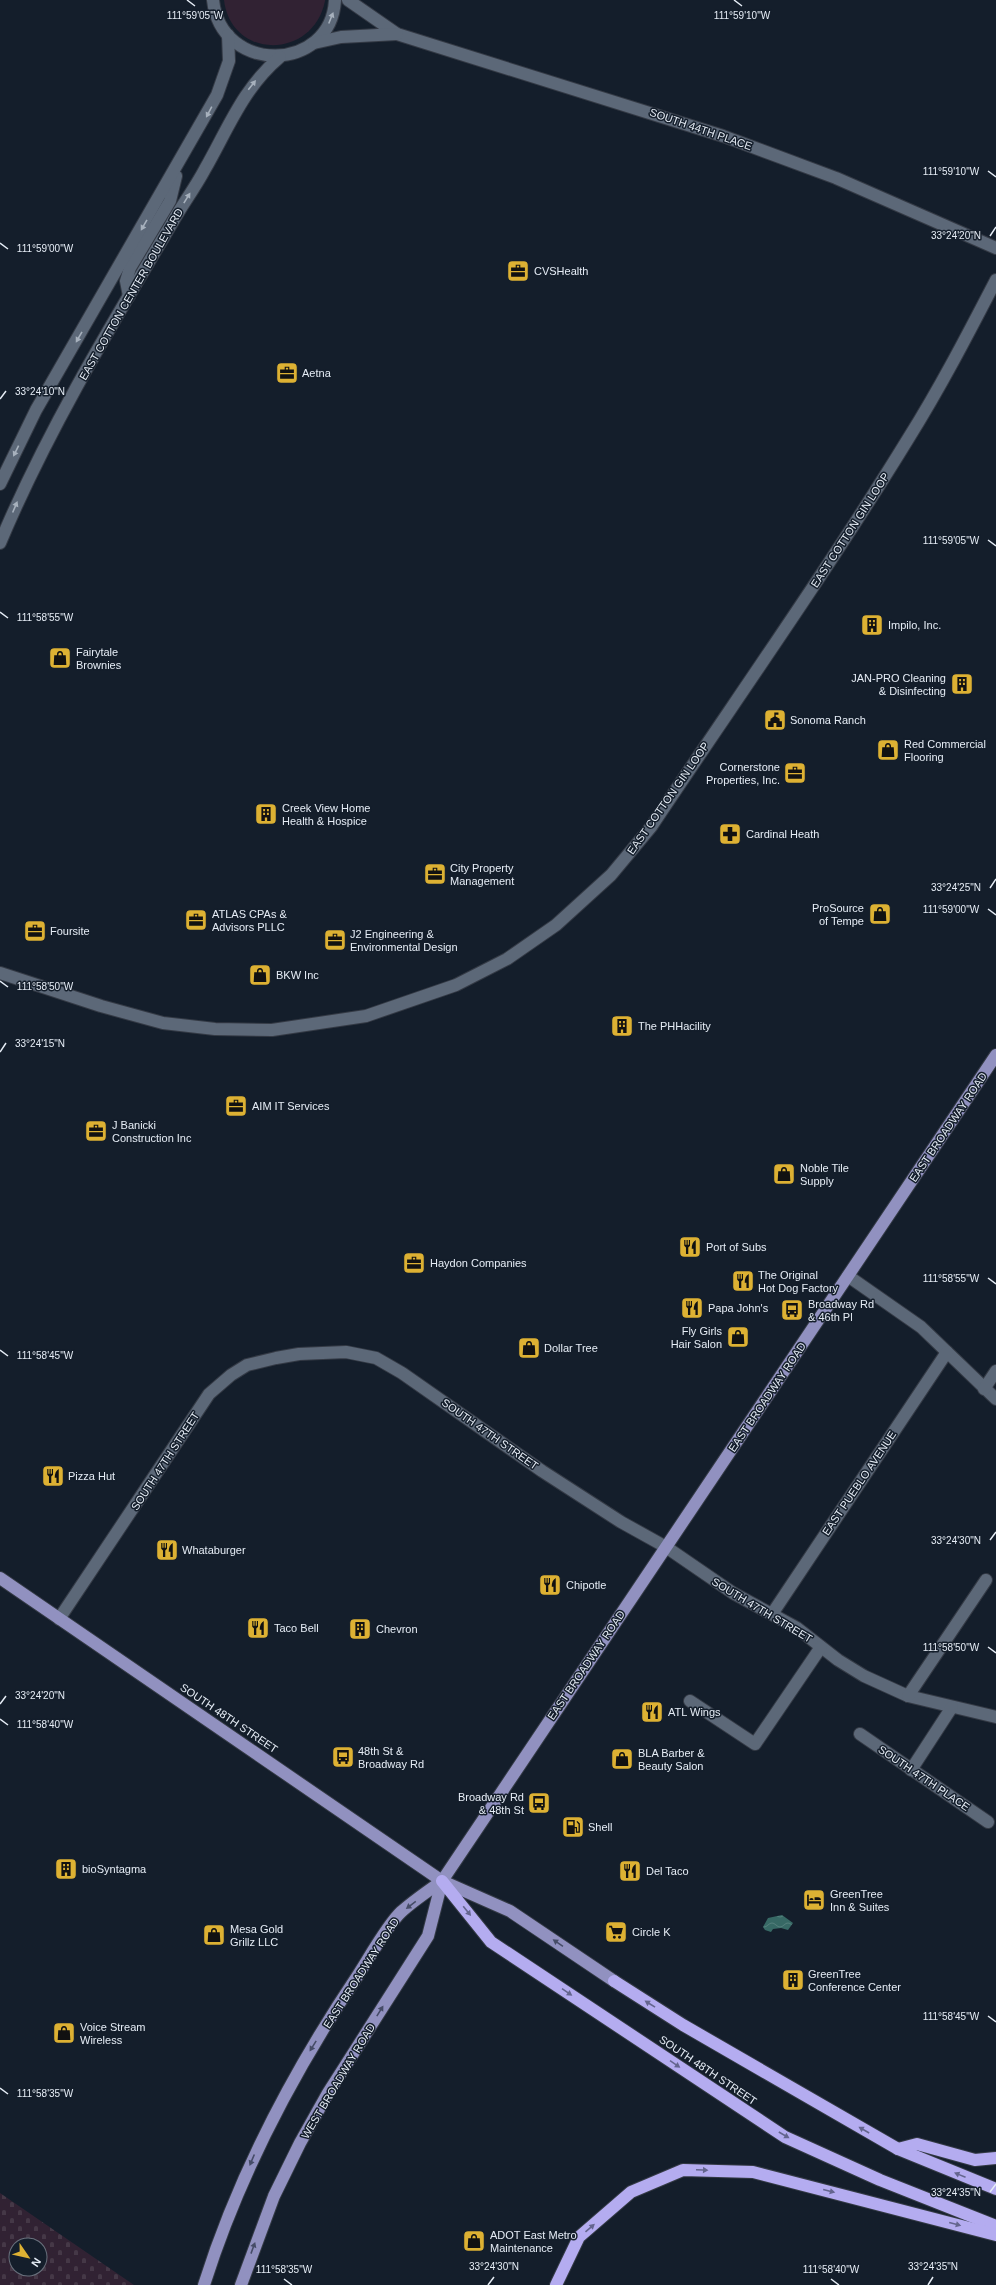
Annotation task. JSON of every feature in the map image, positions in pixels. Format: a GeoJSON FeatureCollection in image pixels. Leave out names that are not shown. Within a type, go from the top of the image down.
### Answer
{"type":"FeatureCollection","features":[{"type":"Feature","properties":{"kind":"highway","name":"SOUTH 48TH STREET"},"geometry":{"type":"LineString","coordinates":[[442,1881],[491,1942],[786,2137],[880,2180],[996,2226]]}},
{"type":"Feature","properties":{"kind":"highway","name":"SOUTH 48TH STREET"},"geometry":{"type":"LineString","coordinates":[[614,1981],[683,2025],[898,2150],[996,2190]]}},
{"type":"Feature","properties":{"kind":"highway"},"geometry":{"type":"LineString","coordinates":[[898,2150],[916,2144],[975,2160],[996,2158]]}},
{"type":"Feature","properties":{"kind":"highway"},"geometry":{"type":"LineString","coordinates":[[556,2285],[579,2237],[630,2192],[682,2170],[753,2172],[996,2235]]}},
{"type":"Feature","properties":{"kind":"main road","name":"EAST BROADWAY ROAD"},"geometry":{"type":"LineString","coordinates":[[204,2285],[220,2235],[255,2152],[297,2073],[342,1999],[400,1913],[442,1881],[996,1055]]}},
{"type":"Feature","properties":{"kind":"main road","name":"SOUTH 48TH STREET"},"geometry":{"type":"LineString","coordinates":[[0,1578],[442,1881],[510,1911],[614,1981]]}},
{"type":"Feature","properties":{"kind":"main road","name":"WEST BROADWAY ROAD"},"geometry":{"type":"LineString","coordinates":[[241,2285],[274,2196],[300,2143],[328,2093],[428,1936],[442,1881]]}},
{"type":"Feature","properties":{"kind":"street","name":"EAST COTTON CENTER BOULEVARD"},"geometry":{"type":"LineString","coordinates":[[213,0],[218,20],[228,35],[240,46],[250,52],[265,56],[280,57],[299,52],[314,43],[328,24],[335,0]]}},
{"type":"Feature","properties":{"kind":"street","name":"SOUTH 44TH PLACE"},"geometry":{"type":"LineString","coordinates":[[348,0],[397,34],[723,136],[836,178],[996,248]]}},
{"type":"Feature","properties":{"kind":"street","name":"SOUTH 44TH PLACE"},"geometry":{"type":"LineString","coordinates":[[314,43],[341,37],[397,34]]}},
{"type":"Feature","properties":{"kind":"street","name":"EAST COTTON CENTER BOULEVARD"},"geometry":{"type":"LineString","coordinates":[[0,484],[36,410],[179,164],[224,81],[230,51],[228,35]]}},
{"type":"Feature","properties":{"kind":"street","name":"EAST COTTON CENTER BOULEVARD"},"geometry":{"type":"LineString","coordinates":[[0,543],[57,422],[129,296],[205,169],[248,90],[264,70],[280,57]]}},
{"type":"Feature","properties":{"kind":"street"},"geometry":{"type":"LineString","coordinates":[[129,296],[126,281],[130,268],[170,201],[179,164]]}},
{"type":"Feature","properties":{"kind":"street","name":"EAST COTTON GIN LOOP"},"geometry":{"type":"LineString","coordinates":[[0,973],[101,1006],[163,1023],[215,1029],[272,1030],[366,1016],[456,986],[507,958],[556,925],[611,875],[651,827],[868,503],[909,438],[957,355],[996,280]]}},
{"type":"Feature","properties":{"kind":"street"},"geometry":{"type":"LineString","coordinates":[[848,1276],[906,1315],[996,1399]]}},
{"type":"Feature","properties":{"kind":"street","name":"SOUTH 47TH STREET"},"geometry":{"type":"LineString","coordinates":[[59,1619],[210,1394],[231,1374],[247,1365],[299,1354],[346,1352],[376,1358],[388,1365],[542,1470],[622,1522],[666,1548],[720,1585],[797,1628],[821,1647],[864,1676],[908,1696],[996,1717]]}},
{"type":"Feature","properties":{"kind":"street","name":"EAST PUEBLO AVENUE"},"geometry":{"type":"LineString","coordinates":[[772,1614],[947,1352]]}},
{"type":"Feature","properties":{"kind":"street"},"geometry":{"type":"LineString","coordinates":[[984,1389],[996,1372]]}},
{"type":"Feature","properties":{"kind":"street"},"geometry":{"type":"LineString","coordinates":[[908,1696],[986,1580]]}},
{"type":"Feature","properties":{"kind":"street"},"geometry":{"type":"LineString","coordinates":[[690,1701],[755,1744],[821,1647]]}},
{"type":"Feature","properties":{"kind":"street"},"geometry":{"type":"LineString","coordinates":[[911,1770],[952,1707]]}},
{"type":"Feature","properties":{"kind":"street","name":"SOUTH 47TH PLACE"},"geometry":{"type":"LineString","coordinates":[[860,1734],[988,1822]]}},
{"type":"Feature","properties":{"kind":"green space"},"geometry":{"type":"Polygon","coordinates":[[[224,0],[325,1],[318,20],[305,34],[290,42],[273,45],[256,42],[241,34],[230,20],[224,0]]]}},
{"type":"Feature","properties":{"kind":"green space"},"geometry":{"type":"Polygon","coordinates":[[[0,2193],[134,2285],[0,2285],[0,2193]]]}},
{"type":"Feature","properties":{"kind":"water"},"geometry":{"type":"Polygon","coordinates":[[[782,1915],[793,1923],[788,1930],[781,1928],[773,1929],[771,1932],[765,1930],[763,1927],[768,1918],[782,1915]]]}},
{"type":"Feature","properties":{"kind":"place","name":"CVSHealth"},"geometry":{"type":"Point","coordinates":[518,271]}},
{"type":"Feature","properties":{"kind":"place","name":"Aetna"},"geometry":{"type":"Point","coordinates":[287,373]}},
{"type":"Feature","properties":{"kind":"place","name":"Impilo, Inc."},"geometry":{"type":"Point","coordinates":[872,625]}},
{"type":"Feature","properties":{"kind":"place","name":"Fairytale Brownies"},"geometry":{"type":"Point","coordinates":[60,658]}},
{"type":"Feature","properties":{"kind":"place","name":"JAN-PRO Cleaning & Disinfecting"},"geometry":{"type":"Point","coordinates":[962,684]}},
{"type":"Feature","properties":{"kind":"place","name":"Sonoma Ranch"},"geometry":{"type":"Point","coordinates":[775,720]}},
{"type":"Feature","properties":{"kind":"place","name":"Red Commercial Flooring"},"geometry":{"type":"Point","coordinates":[888,750]}},
{"type":"Feature","properties":{"kind":"place","name":"Cornerstone Properties, Inc."},"geometry":{"type":"Point","coordinates":[795,773]}},
{"type":"Feature","properties":{"kind":"place","name":"Creek View Home Health & Hospice"},"geometry":{"type":"Point","coordinates":[266,814]}},
{"type":"Feature","properties":{"kind":"place","name":"Cardinal Heath"},"geometry":{"type":"Point","coordinates":[730,834]}},
{"type":"Feature","properties":{"kind":"place","name":"City Property Management"},"geometry":{"type":"Point","coordinates":[435,874]}},
{"type":"Feature","properties":{"kind":"place","name":"ProSource of Tempe"},"geometry":{"type":"Point","coordinates":[880,914]}},
{"type":"Feature","properties":{"kind":"place","name":"ATLAS CPAs & Advisors PLLC"},"geometry":{"type":"Point","coordinates":[196,920]}},
{"type":"Feature","properties":{"kind":"place","name":"Foursite"},"geometry":{"type":"Point","coordinates":[35,931]}},
{"type":"Feature","properties":{"kind":"place","name":"J2 Engineering & Environmental Design"},"geometry":{"type":"Point","coordinates":[335,940]}},
{"type":"Feature","properties":{"kind":"place","name":"BKW Inc"},"geometry":{"type":"Point","coordinates":[260,975]}},
{"type":"Feature","properties":{"kind":"place","name":"The PHHacility"},"geometry":{"type":"Point","coordinates":[622,1026]}},
{"type":"Feature","properties":{"kind":"place","name":"AIM IT Services"},"geometry":{"type":"Point","coordinates":[236,1106]}},
{"type":"Feature","properties":{"kind":"place","name":"J Banicki Construction Inc"},"geometry":{"type":"Point","coordinates":[96,1131]}},
{"type":"Feature","properties":{"kind":"place","name":"Noble Tile Supply"},"geometry":{"type":"Point","coordinates":[784,1174]}},
{"type":"Feature","properties":{"kind":"place","name":"Port of Subs"},"geometry":{"type":"Point","coordinates":[690,1247]}},
{"type":"Feature","properties":{"kind":"place","name":"Haydon Companies"},"geometry":{"type":"Point","coordinates":[414,1263]}},
{"type":"Feature","properties":{"kind":"place","name":"The Original Hot Dog Factory"},"geometry":{"type":"Point","coordinates":[743,1281]}},
{"type":"Feature","properties":{"kind":"place","name":"Papa John's"},"geometry":{"type":"Point","coordinates":[692,1308]}},
{"type":"Feature","properties":{"kind":"place","name":"Broadway Rd & 46th Pl"},"geometry":{"type":"Point","coordinates":[792,1310]}},
{"type":"Feature","properties":{"kind":"place","name":"Fly Girls Hair Salon"},"geometry":{"type":"Point","coordinates":[738,1337]}},
{"type":"Feature","properties":{"kind":"place","name":"Dollar Tree"},"geometry":{"type":"Point","coordinates":[529,1348]}},
{"type":"Feature","properties":{"kind":"place","name":"Pizza Hut"},"geometry":{"type":"Point","coordinates":[53,1476]}},
{"type":"Feature","properties":{"kind":"place","name":"Whataburger"},"geometry":{"type":"Point","coordinates":[167,1550]}},
{"type":"Feature","properties":{"kind":"place","name":"Chipotle"},"geometry":{"type":"Point","coordinates":[550,1585]}},
{"type":"Feature","properties":{"kind":"place","name":"Taco Bell"},"geometry":{"type":"Point","coordinates":[258,1628]}},
{"type":"Feature","properties":{"kind":"place","name":"Chevron"},"geometry":{"type":"Point","coordinates":[360,1629]}},
{"type":"Feature","properties":{"kind":"place","name":"ATL Wings"},"geometry":{"type":"Point","coordinates":[652,1712]}},
{"type":"Feature","properties":{"kind":"place","name":"48th St & Broadway Rd"},"geometry":{"type":"Point","coordinates":[343,1757]}},
{"type":"Feature","properties":{"kind":"place","name":"BLA Barber & Beauty Salon"},"geometry":{"type":"Point","coordinates":[622,1759]}},
{"type":"Feature","properties":{"kind":"place","name":"Broadway Rd & 48th St"},"geometry":{"type":"Point","coordinates":[539,1803]}},
{"type":"Feature","properties":{"kind":"place","name":"Shell"},"geometry":{"type":"Point","coordinates":[573,1827]}},
{"type":"Feature","properties":{"kind":"place","name":"bioSyntagma"},"geometry":{"type":"Point","coordinates":[66,1869]}},
{"type":"Feature","properties":{"kind":"place","name":"Del Taco"},"geometry":{"type":"Point","coordinates":[630,1871]}},
{"type":"Feature","properties":{"kind":"place","name":"GreenTree Inn & Suites"},"geometry":{"type":"Point","coordinates":[814,1900]}},
{"type":"Feature","properties":{"kind":"place","name":"Circle K"},"geometry":{"type":"Point","coordinates":[616,1932]}},
{"type":"Feature","properties":{"kind":"place","name":"Mesa Gold Grillz LLC"},"geometry":{"type":"Point","coordinates":[214,1935]}},
{"type":"Feature","properties":{"kind":"place","name":"GreenTree Conference Center"},"geometry":{"type":"Point","coordinates":[793,1980]}},
{"type":"Feature","properties":{"kind":"place","name":"Voice Stream Wireless"},"geometry":{"type":"Point","coordinates":[64,2033]}},
{"type":"Feature","properties":{"kind":"place","name":"ADOT East Metro Maintenance"},"geometry":{"type":"Point","coordinates":[474,2241]}}]}
